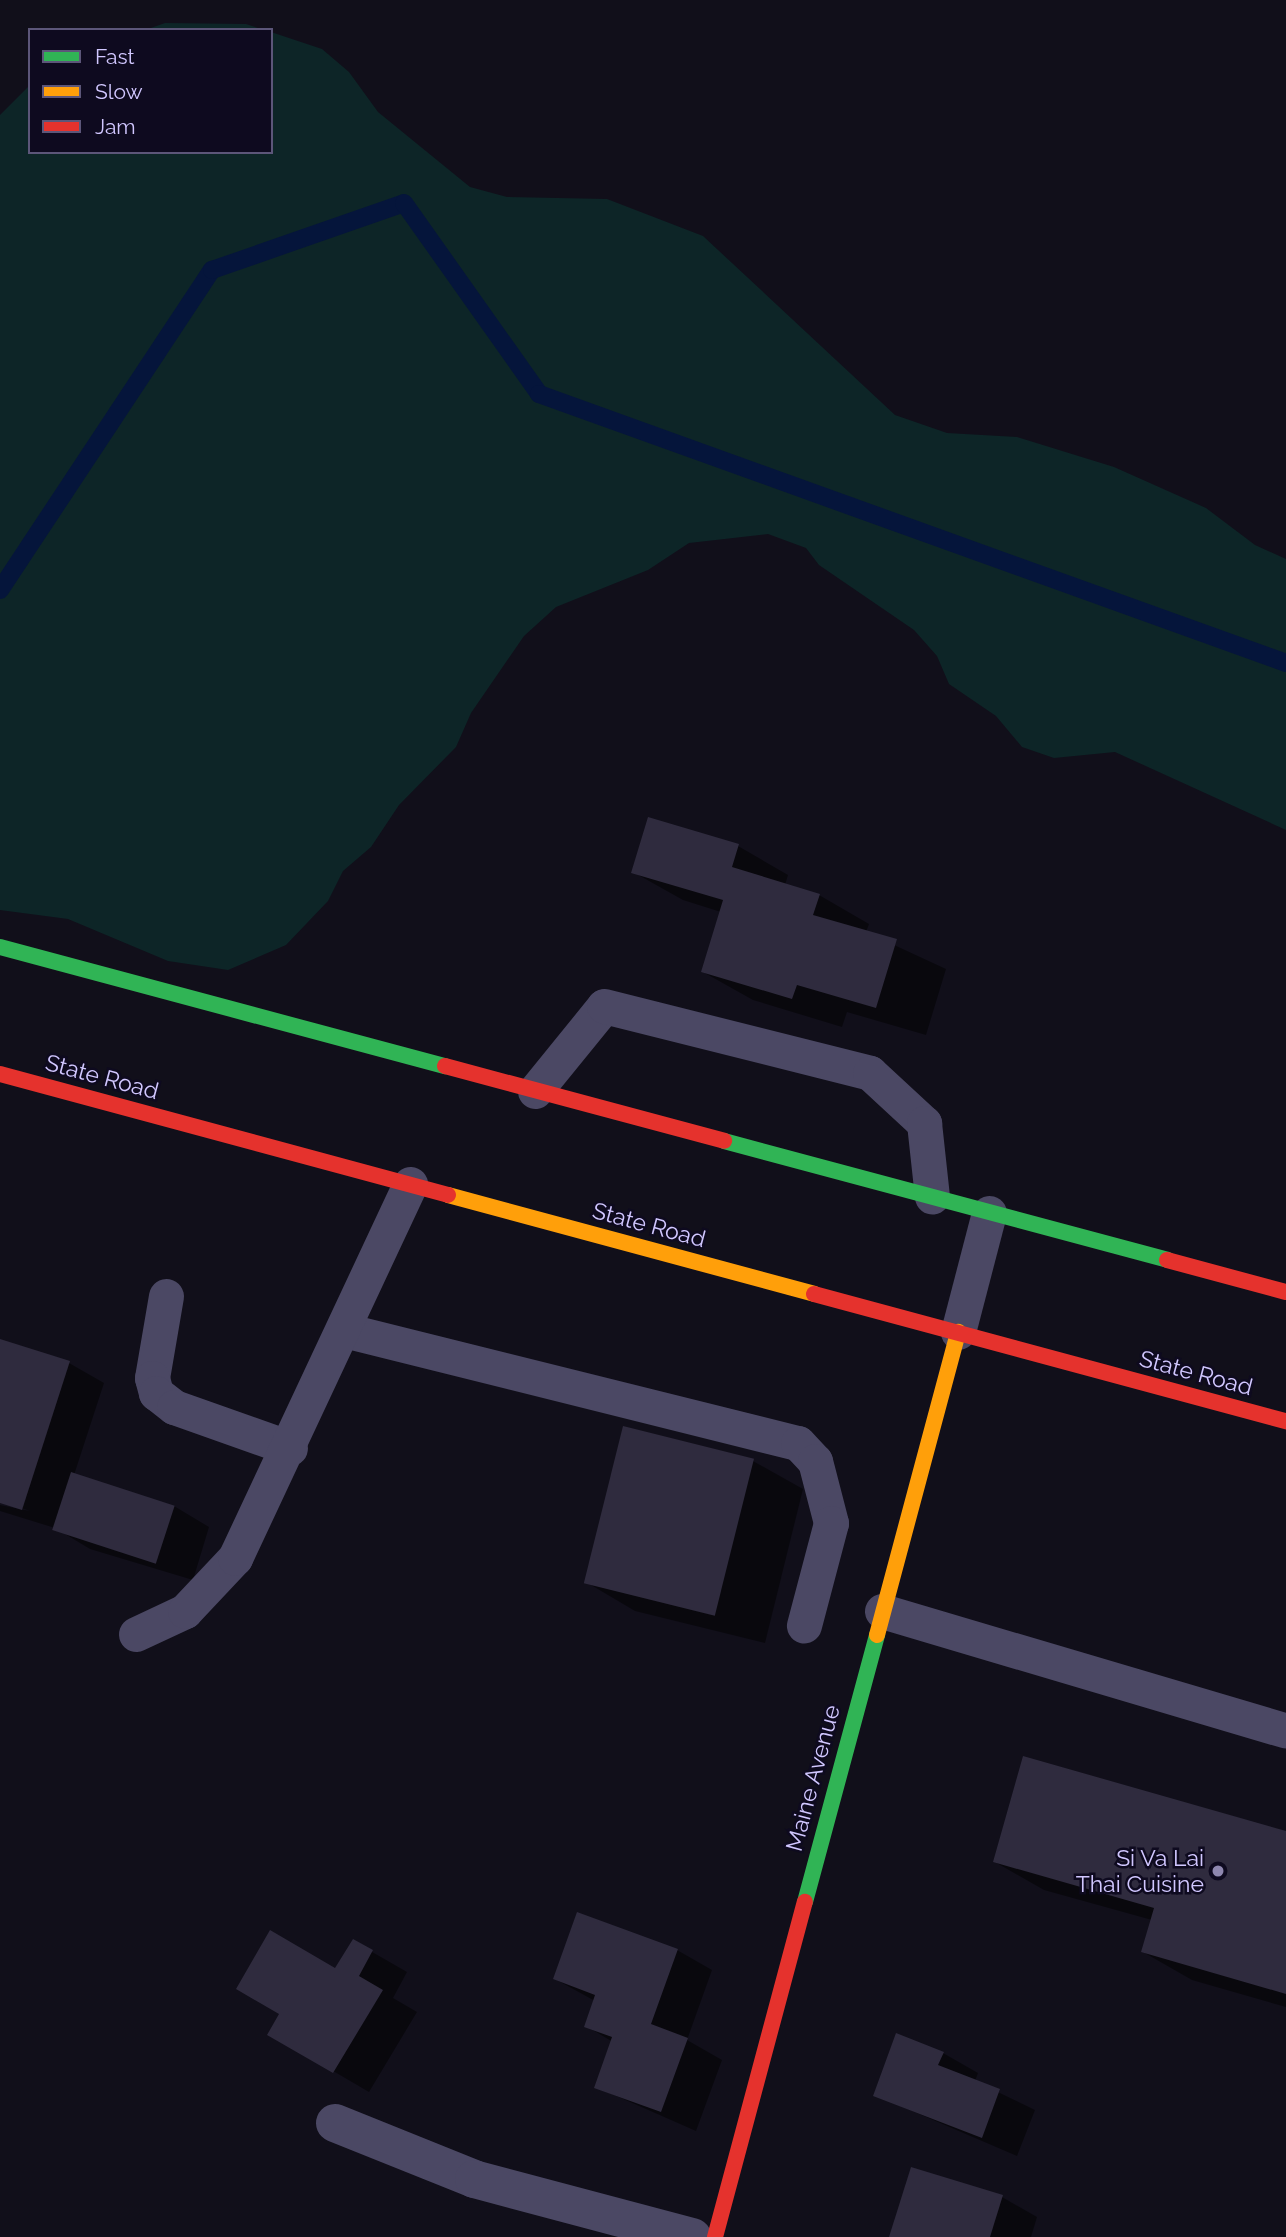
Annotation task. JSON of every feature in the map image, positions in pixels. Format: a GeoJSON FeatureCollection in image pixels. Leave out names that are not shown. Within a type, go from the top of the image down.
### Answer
{"type":"FeatureCollection","features":[{"type":"Feature","properties":{"kind":"main road"},"geometry":{"type":"LineString","coordinates":[[0,947],[1286,1292]]}},
{"type":"Feature","properties":{"kind":"main road","name":"State Road"},"geometry":{"type":"LineString","coordinates":[[0,1074],[1286,1421]]}},
{"type":"Feature","properties":{"kind":"main road","name":"Maine Avenue"},"geometry":{"type":"LineString","coordinates":[[715,2237],[958,1332]]}},
{"type":"Feature","properties":{"kind":"street"},"geometry":{"type":"LineString","coordinates":[[335,2123],[474,2179],[692,2237]]}},
{"type":"Feature","properties":{"kind":"lane"},"geometry":{"type":"LineString","coordinates":[[535,1091],[604,1006],[870,1073],[924,1123],[932,1197]]}},
{"type":"Feature","properties":{"kind":"lane"},"geometry":{"type":"LineString","coordinates":[[136,1634],[185,1611],[235,1558],[290,1447],[410,1184]]}},
{"type":"Feature","properties":{"kind":"lane"},"geometry":{"type":"LineString","coordinates":[[958,1332],[989,1213]]}},
{"type":"Feature","properties":{"kind":"lane"},"geometry":{"type":"LineString","coordinates":[[166,1296],[152,1378],[156,1393],[174,1407],[290,1447]]}},
{"type":"Feature","properties":{"kind":"lane"},"geometry":{"type":"LineString","coordinates":[[344,1329],[798,1443],[815,1461],[831,1523],[804,1625]]}},
{"type":"Feature","properties":{"kind":"lane"},"geometry":{"type":"LineString","coordinates":[[882,1611],[1286,1731]]}},
{"type":"Feature","properties":{"kind":"green space"},"geometry":{"type":"Polygon","coordinates":[[[165,23],[246,24],[258,28],[151,28],[165,23]]]}},
{"type":"Feature","properties":{"kind":"green space"},"geometry":{"type":"Polygon","coordinates":[[[273,33],[322,49],[349,72],[378,112],[470,187],[507,197],[607,199],[703,236],[895,415],[947,433],[1017,437],[1114,467],[1206,508],[1255,545],[1286,559],[1286,830],[1115,752],[1054,758],[1022,747],[996,716],[949,684],[937,656],[914,630],[819,565],[806,548],[768,534],[689,543],[648,570],[556,607],[524,636],[471,713],[456,747],[399,805],[371,847],[343,871],[328,901],[286,945],[228,970],[168,961],[68,919],[0,910],[0,115],[28,87],[28,154],[273,154],[273,33]]]}},
{"type":"Feature","properties":{"kind":"building"},"geometry":{"type":"Polygon","coordinates":[[[648,817],[739,844],[732,867],[820,894],[813,915],[897,939],[876,1008],[797,985],[792,999],[701,972],[723,900],[631,873],[648,817]]]}},
{"type":"Feature","properties":{"kind":"building"},"geometry":{"type":"Polygon","coordinates":[[[0,1339],[70,1361],[22,1510],[0,1503],[0,1339]]]}},
{"type":"Feature","properties":{"kind":"building"},"geometry":{"type":"Polygon","coordinates":[[[623,1426],[754,1459],[715,1616],[584,1583],[623,1426]]]}},
{"type":"Feature","properties":{"kind":"building"},"geometry":{"type":"Polygon","coordinates":[[[71,1472],[175,1506],[156,1564],[52,1530],[71,1472]]]}},
{"type":"Feature","properties":{"kind":"building"},"geometry":{"type":"Polygon","coordinates":[[[1023,1756],[1286,1831],[1286,1994],[1141,1952],[1154,1908],[993,1862],[1023,1756]]]}},
{"type":"Feature","properties":{"kind":"building"},"geometry":{"type":"Polygon","coordinates":[[[577,1912],[678,1949],[651,2024],[688,2038],[661,2112],[594,2088],[612,2037],[584,2027],[595,1995],[553,1979],[577,1912]]]}},
{"type":"Feature","properties":{"kind":"building"},"geometry":{"type":"Polygon","coordinates":[[[270,1930],[335,1968],[353,1939],[373,1950],[359,1976],[383,1990],[333,2073],[267,2035],[279,2014],[236,1989],[270,1930]]]}},
{"type":"Feature","properties":{"kind":"building"},"geometry":{"type":"Polygon","coordinates":[[[896,2033],[944,2052],[938,2065],[1000,2089],[982,2138],[873,2096],[896,2033]]]}},
{"type":"Feature","properties":{"kind":"building"},"geometry":{"type":"Polygon","coordinates":[[[911,2167],[1003,2195],[990,2237],[889,2237],[911,2167]]]}},
{"type":"Feature","properties":{"kind":"waterway"},"geometry":{"type":"LineString","coordinates":[[0,590],[212,270],[404,203],[539,394],[1286,663]]}},
{"type":"Feature","properties":{"kind":"traffic: fast"},"geometry":{"type":"LineString","coordinates":[[0,947],[445,1066]]}},
{"type":"Feature","properties":{"kind":"traffic: fast"},"geometry":{"type":"LineString","coordinates":[[724,1141],[1167,1260]]}},
{"type":"Feature","properties":{"kind":"traffic: fast"},"geometry":{"type":"LineString","coordinates":[[805,1902],[877,1635]]}},
{"type":"Feature","properties":{"kind":"traffic: slow"},"geometry":{"type":"LineString","coordinates":[[448,1195],[814,1294]]}},
{"type":"Feature","properties":{"kind":"traffic: slow"},"geometry":{"type":"LineString","coordinates":[[877,1635],[958,1332]]}},
{"type":"Feature","properties":{"kind":"traffic: jam"},"geometry":{"type":"LineString","coordinates":[[445,1066],[724,1141]]}},
{"type":"Feature","properties":{"kind":"traffic: jam"},"geometry":{"type":"LineString","coordinates":[[0,1074],[448,1195]]}},
{"type":"Feature","properties":{"kind":"traffic: jam"},"geometry":{"type":"LineString","coordinates":[[1167,1260],[1286,1292]]}},
{"type":"Feature","properties":{"kind":"traffic: jam"},"geometry":{"type":"LineString","coordinates":[[814,1294],[1286,1421]]}},
{"type":"Feature","properties":{"kind":"traffic: jam"},"geometry":{"type":"LineString","coordinates":[[715,2237],[805,1902]]}},
{"type":"Feature","properties":{"kind":"place","name":"Si Va Lai Thai Cuisine"},"geometry":{"type":"Point","coordinates":[1218,1871]}}]}
